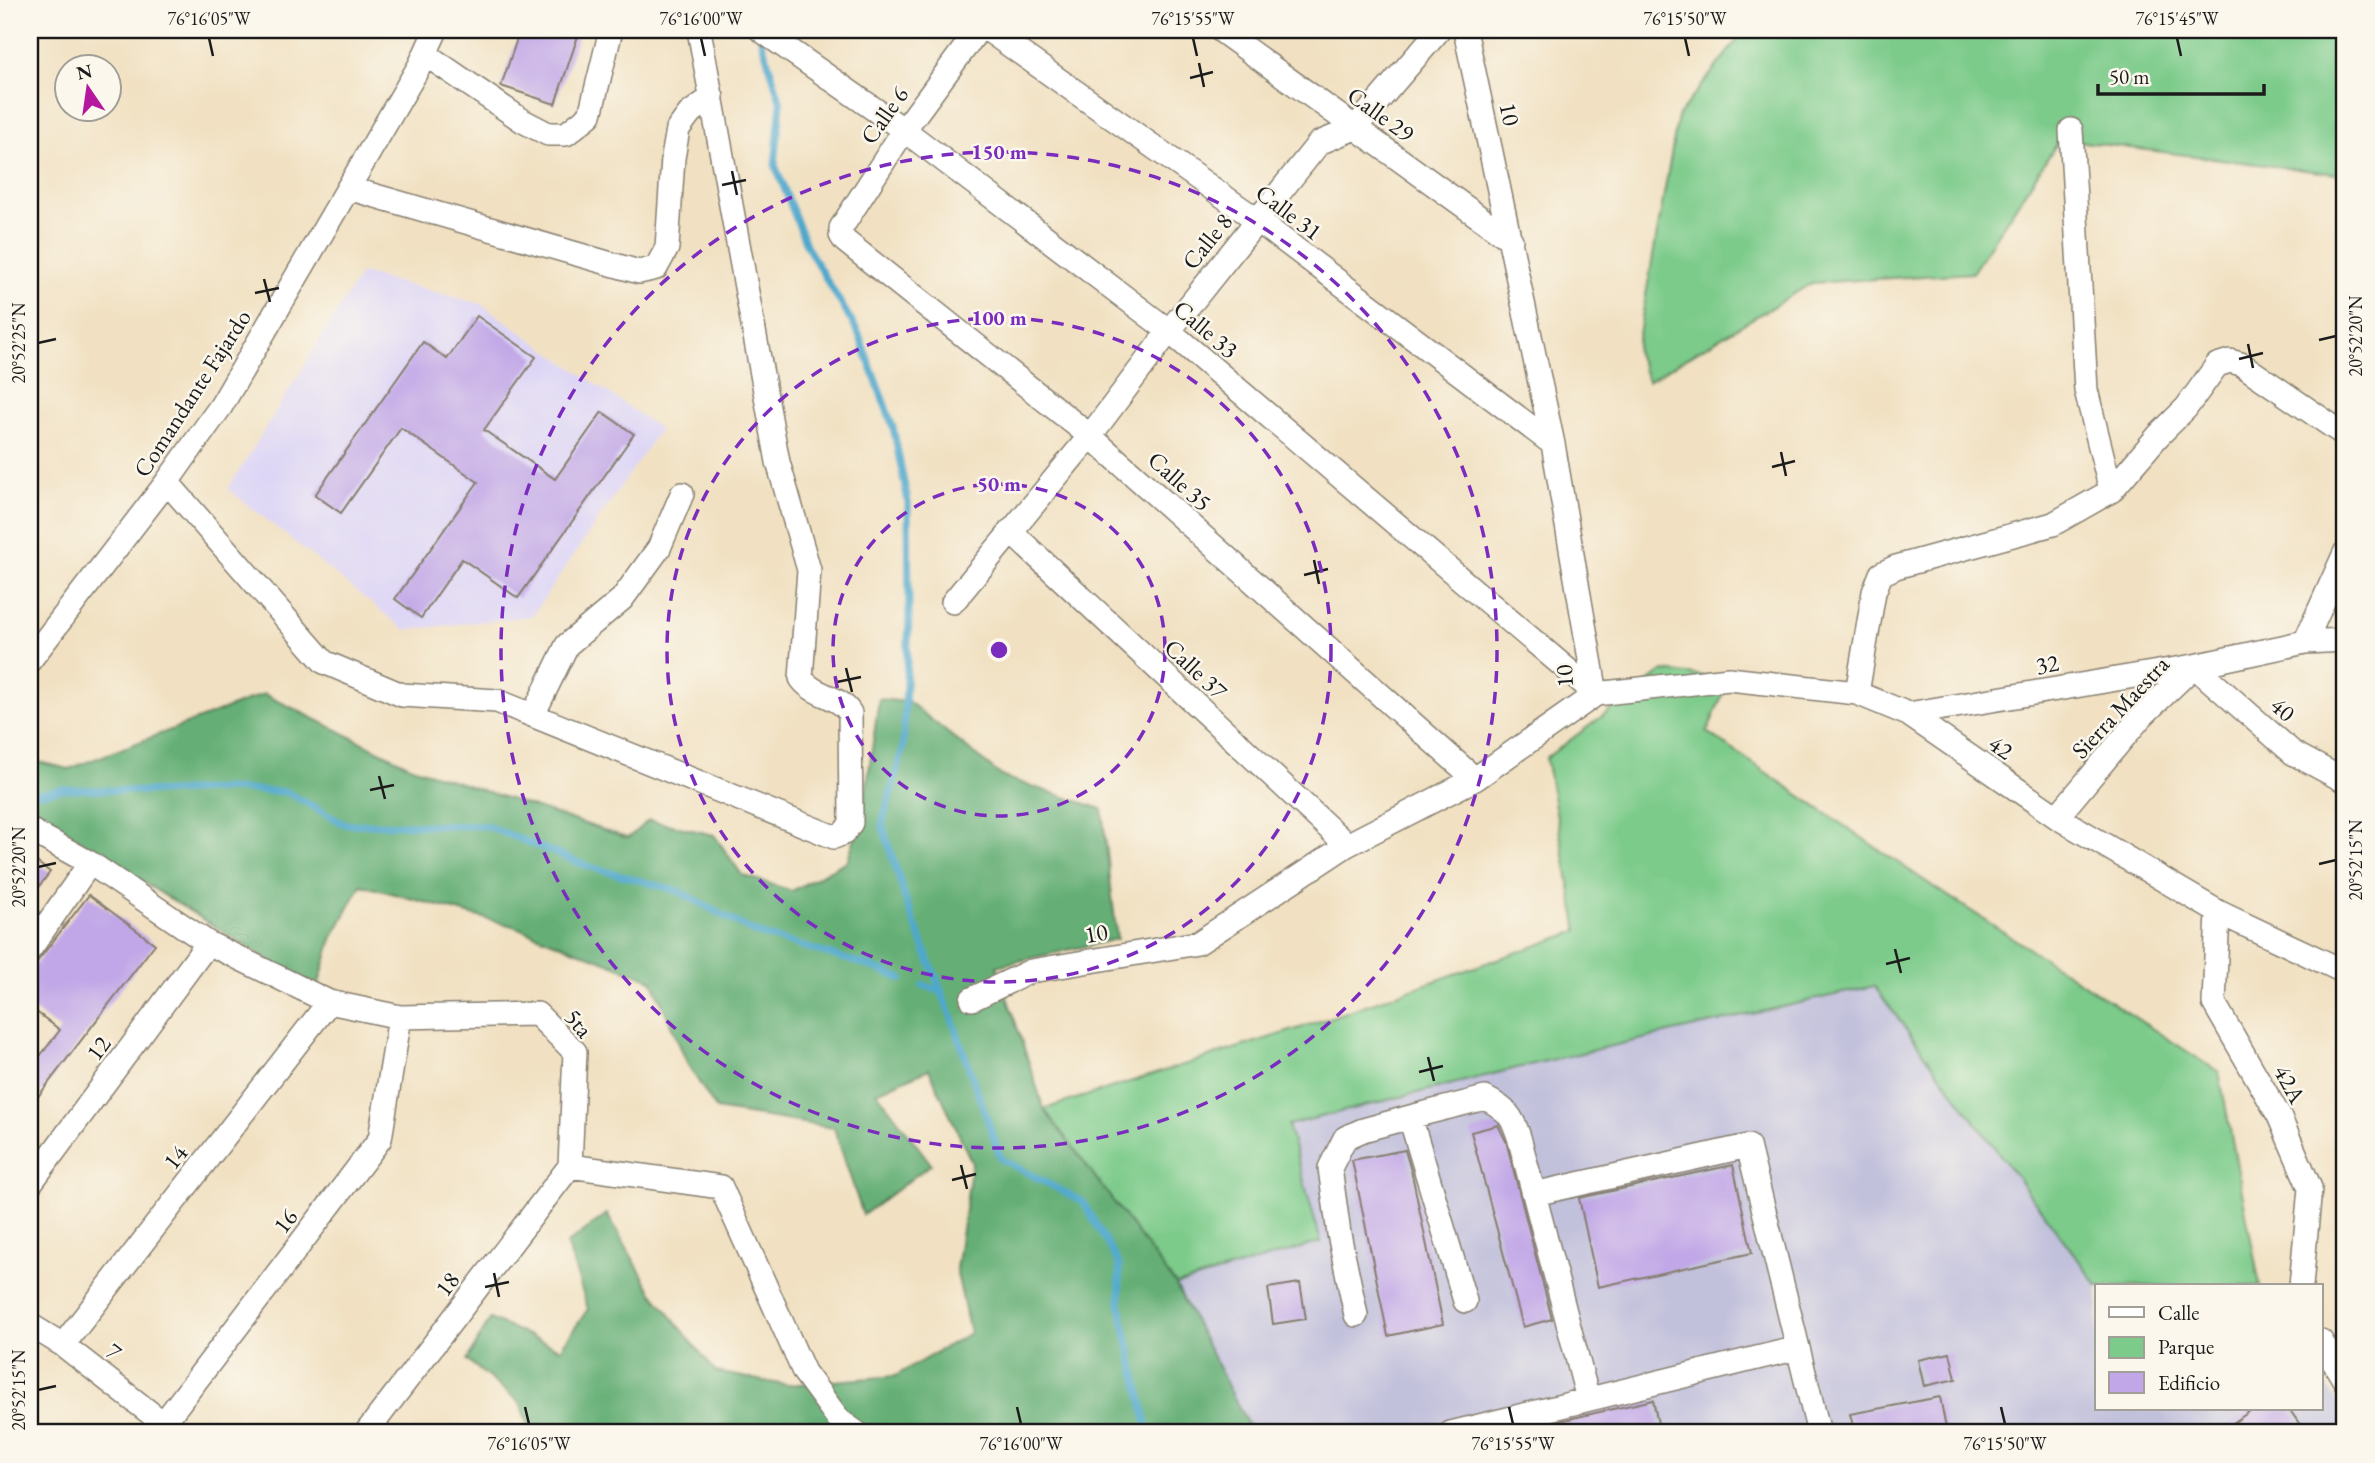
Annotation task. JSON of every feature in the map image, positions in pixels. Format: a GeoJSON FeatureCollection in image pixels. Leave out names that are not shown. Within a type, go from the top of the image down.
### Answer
{"type":"FeatureCollection","features":[{"type":"Feature","properties":{"kind":"street","name":"Comandante Fajardo"},"geometry":{"type":"LineString","coordinates":[[30,660],[167,482],[221,406],[425,54],[436,30]]}},
{"type":"Feature","properties":{"kind":"street"},"geometry":{"type":"LineString","coordinates":[[425,54],[523,121],[548,134],[566,134],[590,115],[611,30]]}},
{"type":"Feature","properties":{"kind":"street"},"geometry":{"type":"LineString","coordinates":[[167,482],[324,662],[402,695],[497,701],[834,837],[844,833],[850,823],[850,713],[844,704],[807,686],[802,678],[809,570],[778,463],[699,30]]}},
{"type":"Feature","properties":{"kind":"street","name":"Calle 33"},"geometry":{"type":"LineString","coordinates":[[761,30],[904,130],[1169,331],[1596,694]]}},
{"type":"Feature","properties":{"kind":"street","name":"Calle 6"},"geometry":{"type":"LineString","coordinates":[[841,235],[841,228],[904,130],[978,30]]}},
{"type":"Feature","properties":{"kind":"street","name":"Calle 31"},"geometry":{"type":"LineString","coordinates":[[988,30],[1257,220],[1553,444]]}},
{"type":"Feature","properties":{"kind":"street","name":"Calle 29"},"geometry":{"type":"LineString","coordinates":[[1220,30],[1511,240]]}},
{"type":"Feature","properties":{"kind":"street","name":"Calle 8"},"geometry":{"type":"LineString","coordinates":[[953,602],[1090,436],[1169,331],[1319,143],[1355,128],[1440,30]]}},
{"type":"Feature","properties":{"kind":"street","name":"10"},"geometry":{"type":"LineString","coordinates":[[972,999],[1031,971],[1198,943],[1347,845],[1475,779],[1596,694],[1553,444],[1465,30]]}},
{"type":"Feature","properties":{"kind":"street"},"geometry":{"type":"LineString","coordinates":[[348,188],[639,272],[656,268],[667,248],[673,158],[678,129],[689,114],[712,97]]}},
{"type":"Feature","properties":{"kind":"street"},"geometry":{"type":"LineString","coordinates":[[2071,130],[2086,390],[2111,491]]}},
{"type":"Feature","properties":{"kind":"street","name":"Calle 35"},"geometry":{"type":"LineString","coordinates":[[841,235],[845,241],[1090,436],[1475,779]]}},
{"type":"Feature","properties":{"kind":"street"},"geometry":{"type":"LineString","coordinates":[[1857,693],[1874,592],[1881,574],[1896,567],[2053,524],[2111,491],[2186,408],[2217,365],[2230,361],[2241,364],[2345,435]]}},
{"type":"Feature","properties":{"kind":"street"},"geometry":{"type":"LineString","coordinates":[[533,715],[567,645],[622,599],[659,548],[682,494]]}},
{"type":"Feature","properties":{"kind":"street","name":"Calle 37"},"geometry":{"type":"LineString","coordinates":[[1010,531],[1347,845]]}},
{"type":"Feature","properties":{"kind":"street"},"geometry":{"type":"LineString","coordinates":[[2305,642],[2345,553]]}},
{"type":"Feature","properties":{"kind":"street","name":"Sierra Maestra"},"geometry":{"type":"LineString","coordinates":[[2057,817],[2140,718],[2194,666],[2305,642],[2345,640]]}},
{"type":"Feature","properties":{"kind":"street","name":"32"},"geometry":{"type":"LineString","coordinates":[[1908,714],[2194,666]]}},
{"type":"Feature","properties":{"kind":"street","name":"40"},"geometry":{"type":"LineString","coordinates":[[2194,666],[2293,753],[2345,781]]}},
{"type":"Feature","properties":{"kind":"street","name":"42"},"geometry":{"type":"LineString","coordinates":[[1596,694],[1729,679],[1857,693],[1908,714],[2057,817],[2218,912],[2345,972]]}},
{"type":"Feature","properties":{"kind":"street","name":"5ta"},"geometry":{"type":"LineString","coordinates":[[30,830],[90,863],[208,943],[329,1002],[400,1017],[537,1014],[575,1052],[570,1166]]}},
{"type":"Feature","properties":{"kind":"street"},"geometry":{"type":"LineString","coordinates":[[30,949],[90,863]]}},
{"type":"Feature","properties":{"kind":"street","name":"42A"},"geometry":{"type":"LineString","coordinates":[[2218,912],[2214,1003],[2279,1116],[2310,1188],[2301,1284]]}},
{"type":"Feature","properties":{"kind":"street","name":"12"},"geometry":{"type":"LineString","coordinates":[[30,1184],[208,943]]}},
{"type":"Feature","properties":{"kind":"street","name":"14"},"geometry":{"type":"LineString","coordinates":[[63,1345],[329,1002]]}},
{"type":"Feature","properties":{"kind":"street","name":"16"},"geometry":{"type":"LineString","coordinates":[[160,1428],[380,1139],[400,1017]]}},
{"type":"Feature","properties":{"kind":"street"},"geometry":{"type":"LineString","coordinates":[[1356,1315],[1339,1234],[1330,1168],[1345,1138],[1363,1130],[1485,1098],[1513,1118],[1588,1399]]}},
{"type":"Feature","properties":{"kind":"street"},"geometry":{"type":"LineString","coordinates":[[1410,1117],[1465,1301]]}},
{"type":"Feature","properties":{"kind":"street"},"geometry":{"type":"LineString","coordinates":[[1534,1194],[1748,1146],[1819,1433]]}},
{"type":"Feature","properties":{"kind":"street"},"geometry":{"type":"LineString","coordinates":[[570,1166],[721,1187],[804,1373],[842,1429]]}},
{"type":"Feature","properties":{"kind":"street","name":"18"},"geometry":{"type":"LineString","coordinates":[[366,1433],[570,1166]]}},
{"type":"Feature","properties":{"kind":"street","name":"7"},"geometry":{"type":"LineString","coordinates":[[30,1325],[63,1345],[160,1428]]}},
{"type":"Feature","properties":{"kind":"street"},"geometry":{"type":"LineString","coordinates":[[2322,1343],[2345,1381]]}},
{"type":"Feature","properties":{"kind":"street"},"geometry":{"type":"LineString","coordinates":[[1451,1433],[1798,1348]]}},
{"type":"Feature","properties":{"kind":"shaded area"},"geometry":{"type":"Polygon","coordinates":[[[361,273],[481,304],[660,429],[532,616],[405,630],[228,489],[361,273]]]}},
{"type":"Feature","properties":{"kind":"shaded area"},"geometry":{"type":"Polygon","coordinates":[[[1874,986],[2097,1284],[2095,1410],[2322,1410],[2322,1378],[2345,1412],[2345,1433],[1251,1433],[1176,1285],[1321,1242],[1288,1125],[1533,1064],[1874,986]]]}},
{"type":"Feature","properties":{"kind":"green space"},"geometry":{"type":"Polygon","coordinates":[[[1745,30],[2345,30],[2345,175],[2060,139],[1972,273],[1812,283],[1648,381],[1636,351],[1678,116],[1745,30]]]}},
{"type":"Feature","properties":{"kind":"green space"},"geometry":{"type":"Polygon","coordinates":[[[1663,671],[1729,679],[1707,732],[1925,881],[2219,1072],[2260,1284],[2097,1284],[1874,986],[1533,1064],[1288,1125],[1321,1242],[1176,1285],[1044,1109],[1300,1028],[1578,931],[1546,758],[1663,671]]]}},
{"type":"Feature","properties":{"kind":"green space"},"geometry":{"type":"Polygon","coordinates":[[[264,694],[412,767],[628,838],[649,820],[714,835],[742,875],[792,891],[847,861],[863,814],[879,699],[909,702],[1003,777],[1102,809],[1117,939],[997,966],[1044,1109],[1176,1285],[1252,1433],[531,1433],[520,1403],[467,1360],[490,1319],[560,1349],[588,1309],[567,1244],[607,1214],[652,1292],[716,1372],[786,1385],[895,1376],[970,1333],[956,1269],[972,1163],[929,1069],[877,1092],[931,1164],[863,1215],[834,1128],[716,1109],[688,1065],[652,980],[513,926],[361,885],[332,939],[317,990],[49,824],[30,823],[30,760],[69,769],[264,694]]]}},
{"type":"Feature","properties":{"kind":"building"},"geometry":{"type":"Polygon","coordinates":[[[520,30],[580,30],[555,104],[501,86],[520,30]]]}},
{"type":"Feature","properties":{"kind":"building"},"geometry":{"type":"Polygon","coordinates":[[[477,316],[536,357],[484,430],[555,479],[602,412],[634,434],[518,598],[462,559],[421,618],[395,599],[478,482],[401,428],[341,513],[315,495],[423,342],[447,359],[477,316]]]}},
{"type":"Feature","properties":{"kind":"building"},"geometry":{"type":"Polygon","coordinates":[[[30,857],[50,872],[30,899],[30,857]]]}},
{"type":"Feature","properties":{"kind":"building"},"geometry":{"type":"Polygon","coordinates":[[[89,895],[155,944],[30,1107],[30,1069],[60,1030],[30,1007],[30,971],[89,895]]]}},
{"type":"Feature","properties":{"kind":"building"},"geometry":{"type":"Polygon","coordinates":[[[1498,1125],[1506,1141],[1552,1319],[1523,1327],[1471,1132],[1498,1125]]]}},
{"type":"Feature","properties":{"kind":"building"},"geometry":{"type":"Polygon","coordinates":[[[1405,1150],[1443,1324],[1388,1336],[1352,1160],[1405,1150]]]}},
{"type":"Feature","properties":{"kind":"building"},"geometry":{"type":"Polygon","coordinates":[[[1733,1165],[1752,1253],[1598,1287],[1579,1198],[1733,1165]]]}},
{"type":"Feature","properties":{"kind":"building"},"geometry":{"type":"Polygon","coordinates":[[[1300,1283],[1306,1319],[1273,1324],[1268,1288],[1300,1283]]]}},
{"type":"Feature","properties":{"kind":"building"},"geometry":{"type":"Polygon","coordinates":[[[1950,1353],[1956,1379],[1924,1386],[1918,1360],[1950,1353]]]}},
{"type":"Feature","properties":{"kind":"building"},"geometry":{"type":"Polygon","coordinates":[[[1940,1397],[1947,1433],[1855,1433],[1850,1414],[1940,1397]]]}},
{"type":"Feature","properties":{"kind":"building"},"geometry":{"type":"Polygon","coordinates":[[[1653,1400],[1660,1433],[1534,1433],[1533,1427],[1653,1400]]]}},
{"type":"Feature","properties":{"kind":"building"},"geometry":{"type":"Polygon","coordinates":[[[2252,1410],[2290,1410],[2306,1433],[2219,1433],[2252,1410]]]}},
{"type":"Feature","properties":{"kind":"waterway"},"geometry":{"type":"LineString","coordinates":[[761,39],[781,103],[775,165],[807,247],[858,332],[893,427],[908,502],[909,617],[903,748],[882,824],[907,904],[951,1016],[1001,1159],[1083,1202],[1119,1264],[1120,1306],[1149,1433]]}},
{"type":"Feature","properties":{"kind":"waterway"},"geometry":{"type":"LineString","coordinates":[[30,795],[63,789],[172,792],[228,789],[287,792],[344,824],[487,826],[587,866],[678,891],[756,933],[866,965],[902,979]]}},
{"type":"Feature","properties":{"kind":"waterway"},"geometry":{"type":"LineString","coordinates":[[923,985],[942,992]]}}]}
